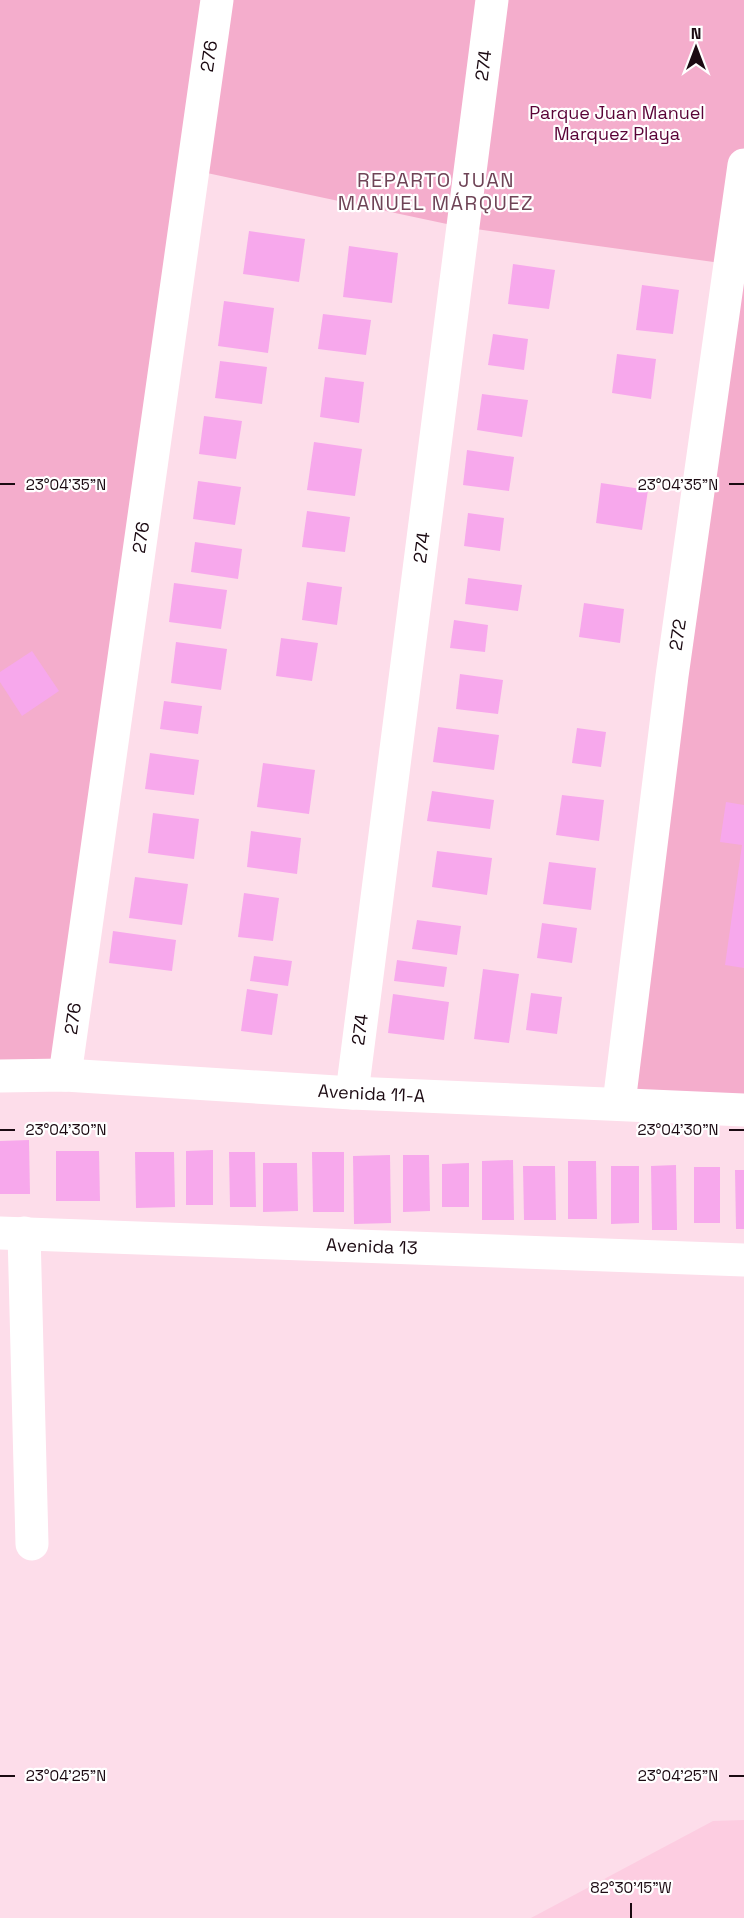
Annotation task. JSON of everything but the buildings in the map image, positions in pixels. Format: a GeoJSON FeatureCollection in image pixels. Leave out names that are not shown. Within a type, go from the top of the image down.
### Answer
{"type":"FeatureCollection","features":[{"type":"Feature","properties":{"kind":"street","name":"276"},"geometry":{"type":"LineString","coordinates":[[65,1075],[217,0]]}},
{"type":"Feature","properties":{"kind":"street","name":"274"},"geometry":{"type":"LineString","coordinates":[[352,1093],[492,0]]}},
{"type":"Feature","properties":{"kind":"street","name":"272"},"geometry":{"type":"LineString","coordinates":[[619,1103],[673,664],[744,165]]}},
{"type":"Feature","properties":{"kind":"street","name":"Avenida 11-A"},"geometry":{"type":"LineString","coordinates":[[0,1076],[65,1075],[352,1093],[744,1110]]}},
{"type":"Feature","properties":{"kind":"street","name":"Avenida 13"},"geometry":{"type":"LineString","coordinates":[[12,1233],[744,1260]]}},
{"type":"Feature","properties":{"kind":"street"},"geometry":{"type":"LineString","coordinates":[[12,1233],[32,1544]]}},
{"type":"Feature","properties":{"kind":"shaded area"},"geometry":{"type":"Polygon","coordinates":[[[744,1820],[744,1918],[531,1918],[713,1821],[744,1820]]]}},
{"type":"Feature","properties":{"kind":"green space","name":"Parque Juan Manuel Marquez Playa"},"geometry":{"type":"Polygon","coordinates":[[[0,0],[744,0],[744,1110],[619,1103],[728,264],[461,227],[193,170],[65,1075],[0,1076],[0,0]]]}},
{"type":"Feature","properties":{"kind":"district","name":"REPARTO JUAN MANUEL MÁRQUEZ"},"geometry":{"type":"Point","coordinates":[436,192]}}]}
